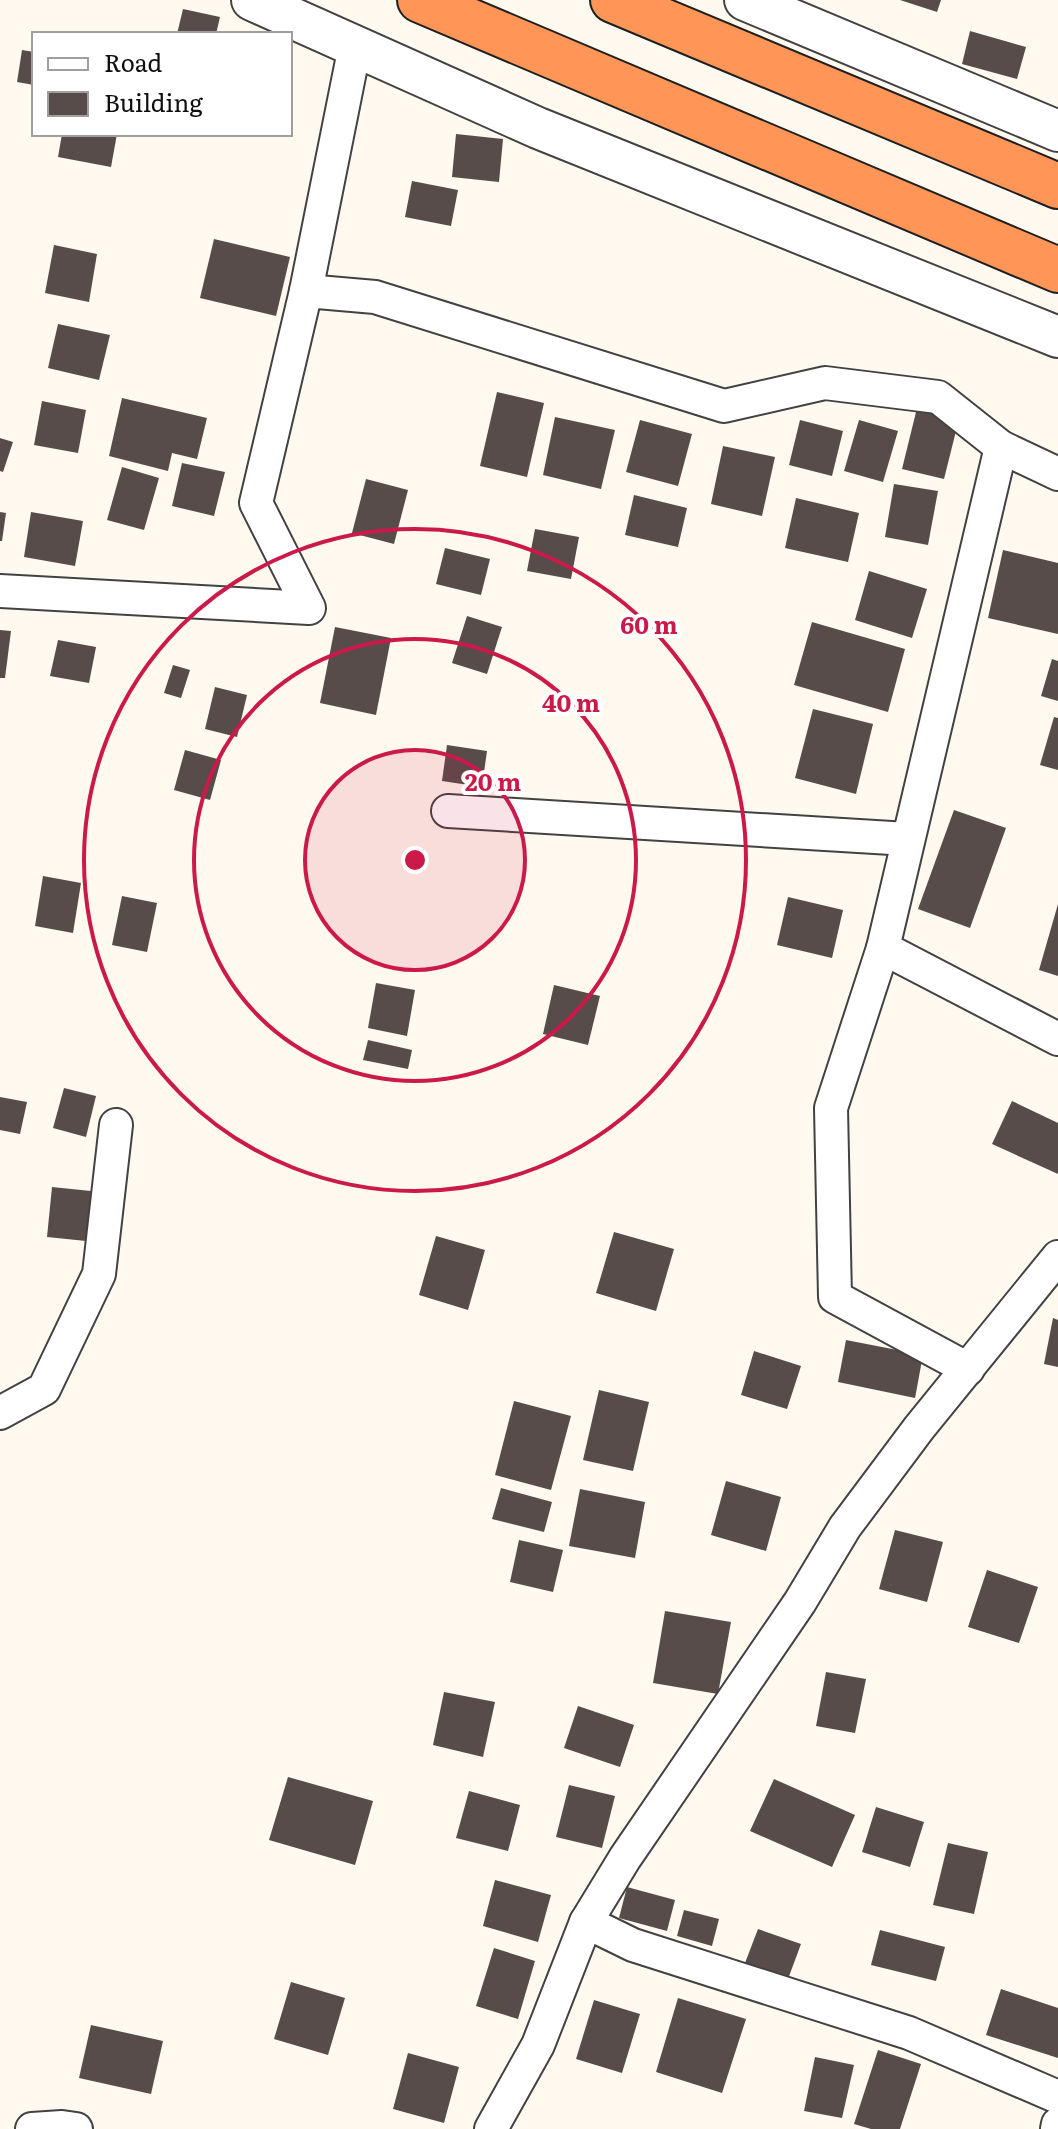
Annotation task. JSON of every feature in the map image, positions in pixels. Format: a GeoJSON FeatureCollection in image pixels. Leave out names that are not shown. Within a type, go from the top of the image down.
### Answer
{"type":"FeatureCollection","features":[{"type":"Feature","properties":{"kind":"highway"},"geometry":{"type":"LineString","coordinates":[[420,0],[1058,270]]}},
{"type":"Feature","properties":{"kind":"highway"},"geometry":{"type":"LineString","coordinates":[[613,0],[1058,186]]}},
{"type":"Feature","properties":{"kind":"street"},"geometry":{"type":"LineString","coordinates":[[252,0],[538,128],[1058,337]]}},
{"type":"Feature","properties":{"kind":"street"},"geometry":{"type":"LineString","coordinates":[[745,0],[1058,131]]}},
{"type":"Feature","properties":{"kind":"street"},"geometry":{"type":"LineString","coordinates":[[0,591],[309,608],[256,503],[306,291],[355,46]]}},
{"type":"Feature","properties":{"kind":"street"},"geometry":{"type":"LineString","coordinates":[[306,291],[375,297],[724,406],[825,383],[938,397],[1001,447],[1058,474]]}},
{"type":"Feature","properties":{"kind":"street"},"geometry":{"type":"LineString","coordinates":[[968,1369],[835,1297],[831,1108],[883,948],[1001,447]]}},
{"type":"Feature","properties":{"kind":"street"},"geometry":{"type":"LineString","coordinates":[[448,811],[908,839]]}},
{"type":"Feature","properties":{"kind":"street"},"geometry":{"type":"LineString","coordinates":[[883,948],[1058,1039]]}},
{"type":"Feature","properties":{"kind":"street"},"geometry":{"type":"LineString","coordinates":[[0,1413],[44,1389],[99,1274],[116,1125]]}},
{"type":"Feature","properties":{"kind":"street"},"geometry":{"type":"LineString","coordinates":[[491,2129],[538,2045],[586,1922],[667,1793],[800,1602],[845,1527],[1058,1257]]}},
{"type":"Feature","properties":{"kind":"street"},"geometry":{"type":"LineString","coordinates":[[586,1922],[633,1945],[909,2033],[1058,2097]]}},
{"type":"Feature","properties":{"kind":"street"},"geometry":{"type":"LineString","coordinates":[[32,2129],[76,2129]]}},
{"type":"Feature","properties":{"kind":"building"},"geometry":{"type":"Polygon","coordinates":[[[900,0],[941,0],[937,12],[900,0]]]}},
{"type":"Feature","properties":{"kind":"building"},"geometry":{"type":"Polygon","coordinates":[[[183,9],[220,17],[216,32],[177,32],[183,9]]]}},
{"type":"Feature","properties":{"kind":"building"},"geometry":{"type":"Polygon","coordinates":[[[970,31],[1026,47],[1017,79],[962,64],[970,31]]]}},
{"type":"Feature","properties":{"kind":"building"},"geometry":{"type":"Polygon","coordinates":[[[22,50],[32,52],[32,85],[17,82],[22,50]]]}},
{"type":"Feature","properties":{"kind":"building"},"geometry":{"type":"Polygon","coordinates":[[[456,134],[503,139],[499,182],[452,177],[456,134]]]}},
{"type":"Feature","properties":{"kind":"building"},"geometry":{"type":"Polygon","coordinates":[[[62,136],[117,136],[111,167],[58,157],[62,136]]]}},
{"type":"Feature","properties":{"kind":"building"},"geometry":{"type":"Polygon","coordinates":[[[412,181],[458,190],[451,226],[405,217],[412,181]]]}},
{"type":"Feature","properties":{"kind":"building"},"geometry":{"type":"Polygon","coordinates":[[[214,239],[290,257],[276,316],[200,298],[214,239]]]}},
{"type":"Feature","properties":{"kind":"building"},"geometry":{"type":"Polygon","coordinates":[[[54,245],[97,254],[89,302],[45,293],[54,245]]]}},
{"type":"Feature","properties":{"kind":"building"},"geometry":{"type":"Polygon","coordinates":[[[58,324],[110,335],[99,380],[48,368],[58,324]]]}},
{"type":"Feature","properties":{"kind":"building"},"geometry":{"type":"Polygon","coordinates":[[[497,392],[544,403],[527,477],[480,466],[497,392]]]}},
{"type":"Feature","properties":{"kind":"building"},"geometry":{"type":"Polygon","coordinates":[[[122,398],[207,418],[197,459],[172,453],[168,471],[109,456],[122,398]]]}},
{"type":"Feature","properties":{"kind":"building"},"geometry":{"type":"Polygon","coordinates":[[[42,401],[86,410],[78,453],[34,445],[42,401]]]}},
{"type":"Feature","properties":{"kind":"building"},"geometry":{"type":"Polygon","coordinates":[[[917,408],[959,419],[944,479],[902,469],[917,408]]]}},
{"type":"Feature","properties":{"kind":"building"},"geometry":{"type":"Polygon","coordinates":[[[555,417],[615,430],[601,489],[543,475],[555,417]]]}},
{"type":"Feature","properties":{"kind":"building"},"geometry":{"type":"Polygon","coordinates":[[[640,420],[692,434],[678,486],[626,472],[640,420]]]}},
{"type":"Feature","properties":{"kind":"building"},"geometry":{"type":"Polygon","coordinates":[[[800,420],[843,431],[832,476],[789,465],[800,420]]]}},
{"type":"Feature","properties":{"kind":"building"},"geometry":{"type":"Polygon","coordinates":[[[859,420],[898,431],[883,482],[844,471],[859,420]]]}},
{"type":"Feature","properties":{"kind":"building"},"geometry":{"type":"Polygon","coordinates":[[[0,438],[13,442],[3,472],[0,471],[0,438]]]}},
{"type":"Feature","properties":{"kind":"building"},"geometry":{"type":"Polygon","coordinates":[[[723,446],[775,457],[762,516],[711,504],[723,446]]]}},
{"type":"Feature","properties":{"kind":"building"},"geometry":{"type":"Polygon","coordinates":[[[182,463],[225,472],[214,516],[172,506],[182,463]]]}},
{"type":"Feature","properties":{"kind":"building"},"geometry":{"type":"Polygon","coordinates":[[[122,467],[159,478],[144,530],[107,520],[122,467]]]}},
{"type":"Feature","properties":{"kind":"building"},"geometry":{"type":"Polygon","coordinates":[[[366,479],[408,490],[394,544],[352,533],[366,479]]]}},
{"type":"Feature","properties":{"kind":"building"},"geometry":{"type":"Polygon","coordinates":[[[894,484],[938,491],[928,545],[885,537],[894,484]]]}},
{"type":"Feature","properties":{"kind":"building"},"geometry":{"type":"Polygon","coordinates":[[[634,495],[687,508],[678,547],[625,535],[634,495]]]}},
{"type":"Feature","properties":{"kind":"building"},"geometry":{"type":"Polygon","coordinates":[[[796,498],[859,513],[848,562],[785,548],[796,498]]]}},
{"type":"Feature","properties":{"kind":"building"},"geometry":{"type":"Polygon","coordinates":[[[0,512],[6,513],[2,541],[0,541],[0,512]]]}},
{"type":"Feature","properties":{"kind":"building"},"geometry":{"type":"Polygon","coordinates":[[[31,512],[83,521],[75,566],[24,557],[31,512]]]}},
{"type":"Feature","properties":{"kind":"building"},"geometry":{"type":"Polygon","coordinates":[[[535,529],[579,537],[571,579],[527,571],[535,529]]]}},
{"type":"Feature","properties":{"kind":"building"},"geometry":{"type":"Polygon","coordinates":[[[445,548],[490,559],[481,595],[436,584],[445,548]]]}},
{"type":"Feature","properties":{"kind":"building"},"geometry":{"type":"Polygon","coordinates":[[[1003,550],[1058,563],[1058,634],[988,618],[1003,550]]]}},
{"type":"Feature","properties":{"kind":"building"},"geometry":{"type":"Polygon","coordinates":[[[869,571],[927,589],[912,638],[855,620],[869,571]]]}},
{"type":"Feature","properties":{"kind":"building"},"geometry":{"type":"Polygon","coordinates":[[[467,616],[502,627],[487,674],[452,663],[467,616]]]}},
{"type":"Feature","properties":{"kind":"building"},"geometry":{"type":"Polygon","coordinates":[[[812,622],[905,649],[888,712],[794,685],[812,622]]]}},
{"type":"Feature","properties":{"kind":"building"},"geometry":{"type":"Polygon","coordinates":[[[335,627],[391,638],[376,715],[320,703],[335,627]]]}},
{"type":"Feature","properties":{"kind":"building"},"geometry":{"type":"Polygon","coordinates":[[[0,630],[11,631],[5,678],[0,678],[0,630]]]}},
{"type":"Feature","properties":{"kind":"building"},"geometry":{"type":"Polygon","coordinates":[[[58,640],[96,647],[89,683],[50,676],[58,640]]]}},
{"type":"Feature","properties":{"kind":"building"},"geometry":{"type":"Polygon","coordinates":[[[1052,659],[1058,661],[1058,701],[1041,696],[1052,659]]]}},
{"type":"Feature","properties":{"kind":"building"},"geometry":{"type":"Polygon","coordinates":[[[173,665],[190,670],[181,698],[164,693],[173,665]]]}},
{"type":"Feature","properties":{"kind":"building"},"geometry":{"type":"Polygon","coordinates":[[[215,687],[247,695],[237,737],[205,729],[215,687]]]}},
{"type":"Feature","properties":{"kind":"building"},"geometry":{"type":"Polygon","coordinates":[[[813,709],[873,724],[856,794],[795,778],[813,709]]]}},
{"type":"Feature","properties":{"kind":"building"},"geometry":{"type":"Polygon","coordinates":[[[1054,717],[1058,718],[1058,770],[1040,765],[1054,717]]]}},
{"type":"Feature","properties":{"kind":"building"},"geometry":{"type":"Polygon","coordinates":[[[447,745],[487,751],[482,787],[442,781],[447,745]]]}},
{"type":"Feature","properties":{"kind":"building"},"geometry":{"type":"Polygon","coordinates":[[[185,750],[221,760],[210,800],[174,790],[185,750]]]}},
{"type":"Feature","properties":{"kind":"building"},"geometry":{"type":"Polygon","coordinates":[[[954,810],[1006,828],[970,928],[918,909],[954,810]]]}},
{"type":"Feature","properties":{"kind":"building"},"geometry":{"type":"Polygon","coordinates":[[[43,876],[81,883],[73,933],[35,926],[43,876]]]}},
{"type":"Feature","properties":{"kind":"building"},"geometry":{"type":"Polygon","coordinates":[[[122,896],[157,903],[147,952],[112,945],[122,896]]]}},
{"type":"Feature","properties":{"kind":"building"},"geometry":{"type":"Polygon","coordinates":[[[788,897],[843,910],[832,958],[777,945],[788,897]]]}},
{"type":"Feature","properties":{"kind":"building"},"geometry":{"type":"Polygon","coordinates":[[[1058,904],[1058,976],[1039,970],[1058,904]]]}},
{"type":"Feature","properties":{"kind":"building"},"geometry":{"type":"Polygon","coordinates":[[[376,983],[415,990],[407,1036],[368,1028],[376,983]]]}},
{"type":"Feature","properties":{"kind":"building"},"geometry":{"type":"Polygon","coordinates":[[[554,985],[600,996],[588,1045],[543,1034],[554,985]]]}},
{"type":"Feature","properties":{"kind":"building"},"geometry":{"type":"Polygon","coordinates":[[[368,1040],[412,1050],[408,1069],[363,1060],[368,1040]]]}},
{"type":"Feature","properties":{"kind":"building"},"geometry":{"type":"Polygon","coordinates":[[[64,1088],[96,1096],[86,1137],[53,1128],[64,1088]]]}},
{"type":"Feature","properties":{"kind":"building"},"geometry":{"type":"Polygon","coordinates":[[[0,1097],[27,1102],[20,1134],[0,1130],[0,1097]]]}},
{"type":"Feature","properties":{"kind":"building"},"geometry":{"type":"Polygon","coordinates":[[[1012,1101],[1058,1123],[1058,1174],[992,1144],[1012,1101]]]}},
{"type":"Feature","properties":{"kind":"building"},"geometry":{"type":"Polygon","coordinates":[[[52,1187],[91,1191],[86,1241],[47,1237],[52,1187]]]}},
{"type":"Feature","properties":{"kind":"building"},"geometry":{"type":"Polygon","coordinates":[[[614,1232],[674,1249],[656,1311],[596,1293],[614,1232]]]}},
{"type":"Feature","properties":{"kind":"building"},"geometry":{"type":"Polygon","coordinates":[[[436,1236],[485,1250],[468,1310],[419,1295],[436,1236]]]}},
{"type":"Feature","properties":{"kind":"building"},"geometry":{"type":"Polygon","coordinates":[[[1053,1318],[1058,1320],[1058,1367],[1044,1364],[1053,1318]]]}},
{"type":"Feature","properties":{"kind":"building"},"geometry":{"type":"Polygon","coordinates":[[[846,1340],[923,1355],[915,1398],[838,1382],[846,1340]]]}},
{"type":"Feature","properties":{"kind":"building"},"geometry":{"type":"Polygon","coordinates":[[[754,1351],[801,1366],[787,1409],[741,1395],[754,1351]]]}},
{"type":"Feature","properties":{"kind":"building"},"geometry":{"type":"Polygon","coordinates":[[[599,1390],[649,1402],[633,1471],[583,1460],[599,1390]]]}},
{"type":"Feature","properties":{"kind":"building"},"geometry":{"type":"Polygon","coordinates":[[[514,1401],[571,1416],[551,1490],[495,1475],[514,1401]]]}},
{"type":"Feature","properties":{"kind":"building"},"geometry":{"type":"Polygon","coordinates":[[[726,1481],[781,1497],[766,1551],[711,1535],[726,1481]]]}},
{"type":"Feature","properties":{"kind":"building"},"geometry":{"type":"Polygon","coordinates":[[[501,1488],[552,1502],[544,1532],[492,1519],[501,1488]]]}},
{"type":"Feature","properties":{"kind":"building"},"geometry":{"type":"Polygon","coordinates":[[[580,1489],[645,1502],[635,1558],[569,1546],[580,1489]]]}},
{"type":"Feature","properties":{"kind":"building"},"geometry":{"type":"Polygon","coordinates":[[[895,1530],[943,1542],[927,1602],[879,1589],[895,1530]]]}},
{"type":"Feature","properties":{"kind":"building"},"geometry":{"type":"Polygon","coordinates":[[[519,1540],[563,1550],[553,1592],[510,1582],[519,1540]]]}},
{"type":"Feature","properties":{"kind":"building"},"geometry":{"type":"Polygon","coordinates":[[[987,1570],[1038,1587],[1019,1643],[968,1627],[987,1570]]]}},
{"type":"Feature","properties":{"kind":"building"},"geometry":{"type":"Polygon","coordinates":[[[665,1611],[731,1622],[718,1694],[653,1683],[665,1611]]]}},
{"type":"Feature","properties":{"kind":"building"},"geometry":{"type":"Polygon","coordinates":[[[826,1672],[866,1679],[855,1733],[816,1726],[826,1672]]]}},
{"type":"Feature","properties":{"kind":"building"},"geometry":{"type":"Polygon","coordinates":[[[444,1692],[495,1702],[483,1757],[433,1745],[444,1692]]]}},
{"type":"Feature","properties":{"kind":"building"},"geometry":{"type":"Polygon","coordinates":[[[578,1706],[634,1725],[620,1767],[564,1748],[578,1706]]]}},
{"type":"Feature","properties":{"kind":"building"},"geometry":{"type":"Polygon","coordinates":[[[288,1777],[373,1801],[355,1865],[269,1840],[288,1777]]]}},
{"type":"Feature","properties":{"kind":"building"},"geometry":{"type":"Polygon","coordinates":[[[774,1779],[855,1815],[832,1867],[750,1831],[774,1779]]]}},
{"type":"Feature","properties":{"kind":"building"},"geometry":{"type":"Polygon","coordinates":[[[569,1785],[615,1796],[602,1848],[556,1837],[569,1785]]]}},
{"type":"Feature","properties":{"kind":"building"},"geometry":{"type":"Polygon","coordinates":[[[469,1791],[520,1805],[508,1851],[456,1838],[469,1791]]]}},
{"type":"Feature","properties":{"kind":"building"},"geometry":{"type":"Polygon","coordinates":[[[876,1807],[924,1822],[910,1867],[862,1852],[876,1807]]]}},
{"type":"Feature","properties":{"kind":"building"},"geometry":{"type":"Polygon","coordinates":[[[948,1843],[988,1852],[974,1914],[933,1905],[948,1843]]]}},
{"type":"Feature","properties":{"kind":"building"},"geometry":{"type":"Polygon","coordinates":[[[495,1880],[551,1895],[538,1942],[483,1926],[495,1880]]]}},
{"type":"Feature","properties":{"kind":"building"},"geometry":{"type":"Polygon","coordinates":[[[627,1887],[675,1900],[667,1931],[619,1918],[627,1887]]]}},
{"type":"Feature","properties":{"kind":"building"},"geometry":{"type":"Polygon","coordinates":[[[684,1910],[719,1919],[712,1946],[677,1936],[684,1910]]]}},
{"type":"Feature","properties":{"kind":"building"},"geometry":{"type":"Polygon","coordinates":[[[758,1929],[801,1944],[788,1979],[745,1963],[758,1929]]]}},
{"type":"Feature","properties":{"kind":"building"},"geometry":{"type":"Polygon","coordinates":[[[880,1930],[945,1947],[936,1981],[871,1965],[880,1930]]]}},
{"type":"Feature","properties":{"kind":"building"},"geometry":{"type":"Polygon","coordinates":[[[494,1948],[535,1961],[518,2019],[476,2006],[494,1948]]]}},
{"type":"Feature","properties":{"kind":"building"},"geometry":{"type":"Polygon","coordinates":[[[291,1982],[345,1998],[328,2055],[274,2039],[291,1982]]]}},
{"type":"Feature","properties":{"kind":"building"},"geometry":{"type":"Polygon","coordinates":[[[1001,1989],[1058,2008],[1058,2058],[986,2035],[1001,1989]]]}},
{"type":"Feature","properties":{"kind":"building"},"geometry":{"type":"Polygon","coordinates":[[[678,1998],[746,2019],[722,2093],[656,2072],[678,1998]]]}},
{"type":"Feature","properties":{"kind":"building"},"geometry":{"type":"Polygon","coordinates":[[[594,2000],[640,2014],[622,2073],[576,2059],[594,2000]]]}},
{"type":"Feature","properties":{"kind":"building"},"geometry":{"type":"Polygon","coordinates":[[[91,2025],[163,2041],[151,2094],[79,2078],[91,2025]]]}},
{"type":"Feature","properties":{"kind":"building"},"geometry":{"type":"Polygon","coordinates":[[[878,2050],[921,2064],[900,2129],[871,2129],[854,2124],[878,2050]]]}},
{"type":"Feature","properties":{"kind":"building"},"geometry":{"type":"Polygon","coordinates":[[[408,2053],[459,2067],[444,2123],[393,2109],[408,2053]]]}},
{"type":"Feature","properties":{"kind":"building"},"geometry":{"type":"Polygon","coordinates":[[[815,2057],[854,2065],[842,2118],[804,2111],[815,2057]]]}}]}
